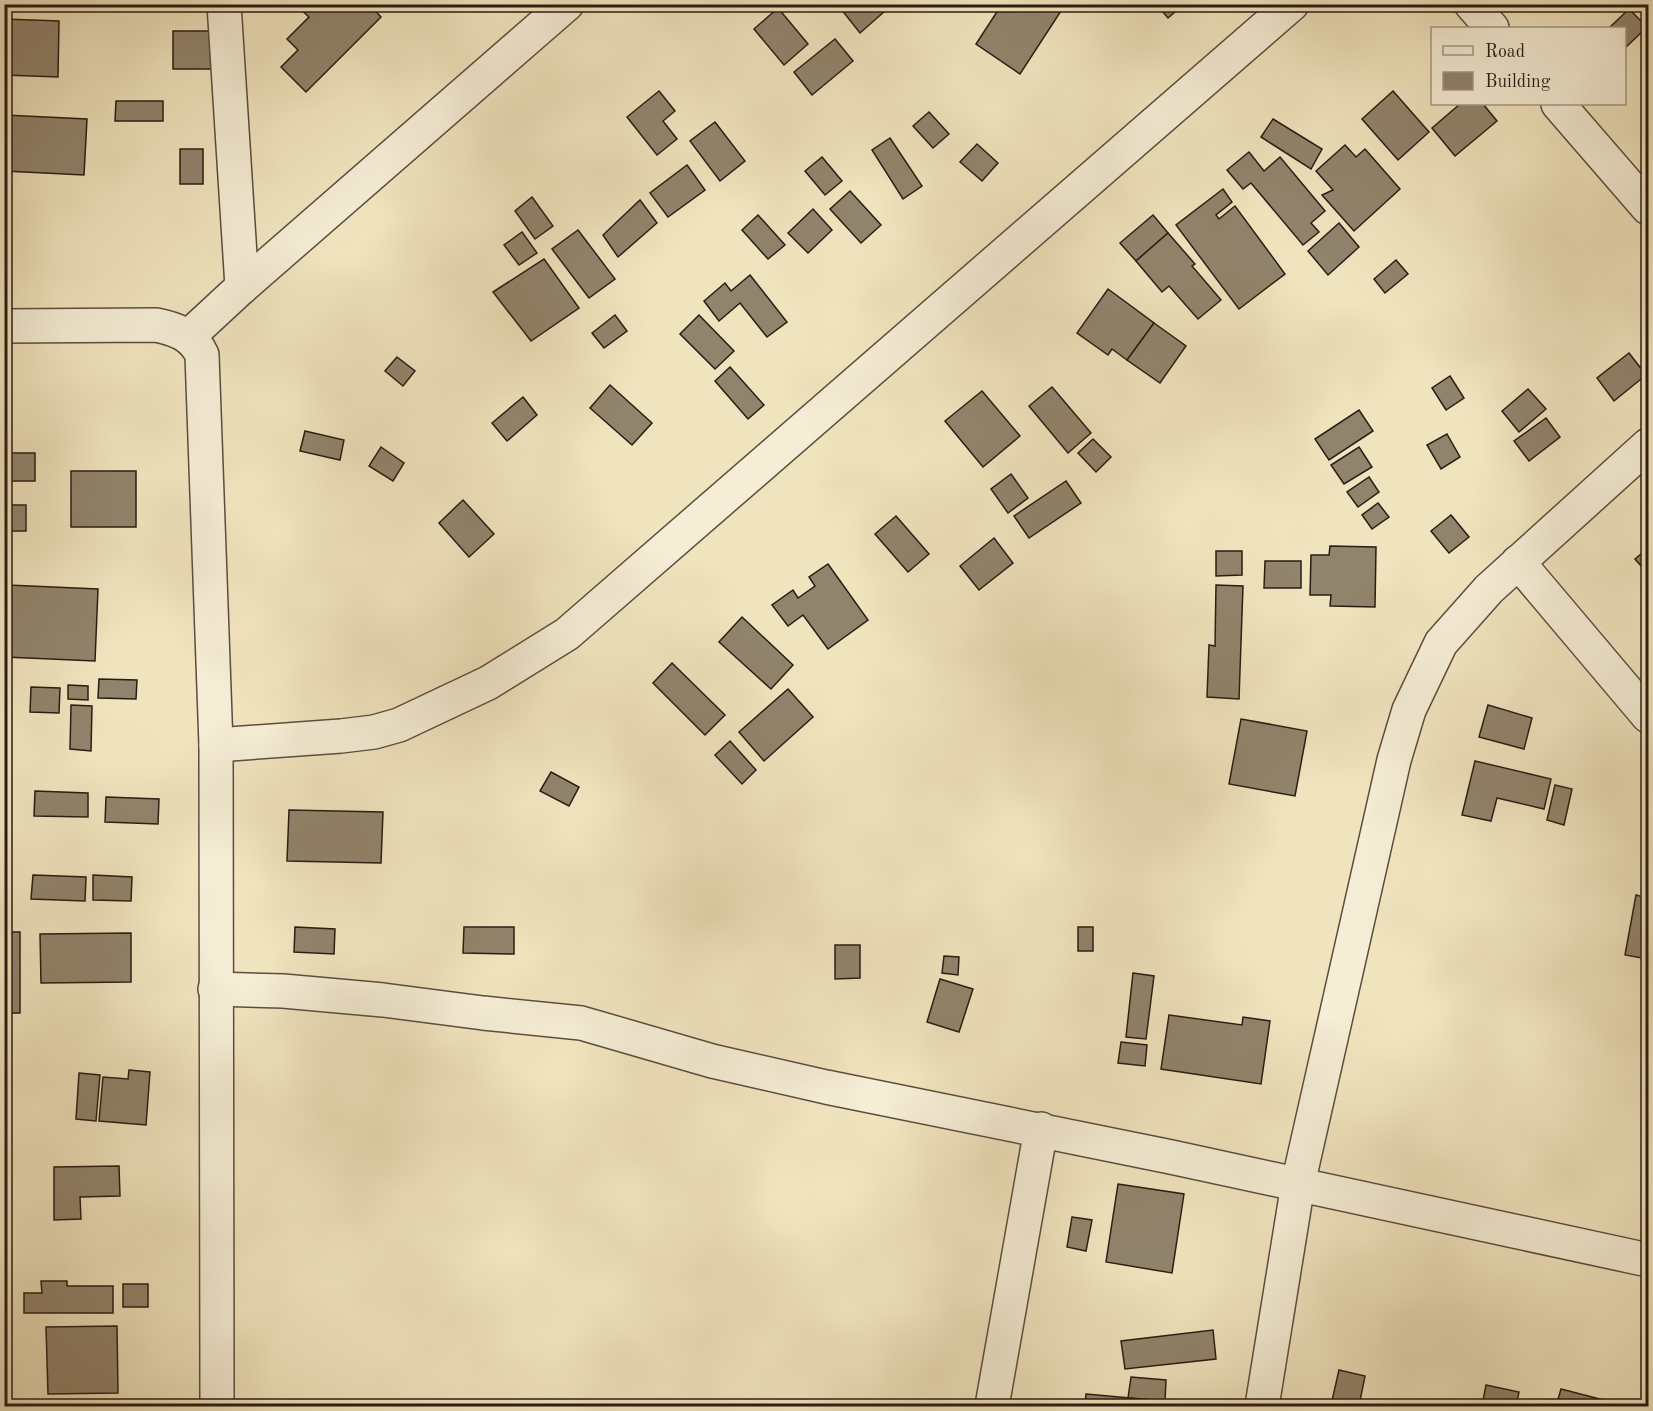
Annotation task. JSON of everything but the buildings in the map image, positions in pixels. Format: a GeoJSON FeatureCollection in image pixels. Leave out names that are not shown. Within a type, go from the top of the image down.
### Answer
{"type":"FeatureCollection","features":[{"type":"Feature","properties":{"kind":"street"},"geometry":{"type":"LineString","coordinates":[[224,4],[242,287]]}},
{"type":"Feature","properties":{"kind":"street"},"geometry":{"type":"LineString","coordinates":[[188,337],[242,287],[567,4]]}},
{"type":"Feature","properties":{"kind":"street"},"geometry":{"type":"LineString","coordinates":[[216,745],[341,736],[374,732],[399,725],[488,683],[567,634],[1292,4]]}},
{"type":"Feature","properties":{"kind":"street"},"geometry":{"type":"LineString","coordinates":[[1471,4],[1491,27]]}},
{"type":"Feature","properties":{"kind":"street"},"geometry":{"type":"LineString","coordinates":[[1558,105],[1648,208]]}},
{"type":"Feature","properties":{"kind":"street"},"geometry":{"type":"LineString","coordinates":[[4,326],[156,325],[173,328],[188,337],[198,347],[203,363],[216,745],[217,1407]]}},
{"type":"Feature","properties":{"kind":"street"},"geometry":{"type":"LineString","coordinates":[[1262,1407],[1298,1184],[1394,760],[1409,710],[1441,643],[1489,589],[1648,445]]}},
{"type":"Feature","properties":{"kind":"street"},"geometry":{"type":"LineString","coordinates":[[1518,562],[1648,716]]}},
{"type":"Feature","properties":{"kind":"street"},"geometry":{"type":"LineString","coordinates":[[215,989],[283,991],[372,999],[581,1023],[712,1061],[826,1087],[1041,1129],[1648,1260]]}},
{"type":"Feature","properties":{"kind":"street"},"geometry":{"type":"LineString","coordinates":[[992,1407],[1041,1129]]}}]}
